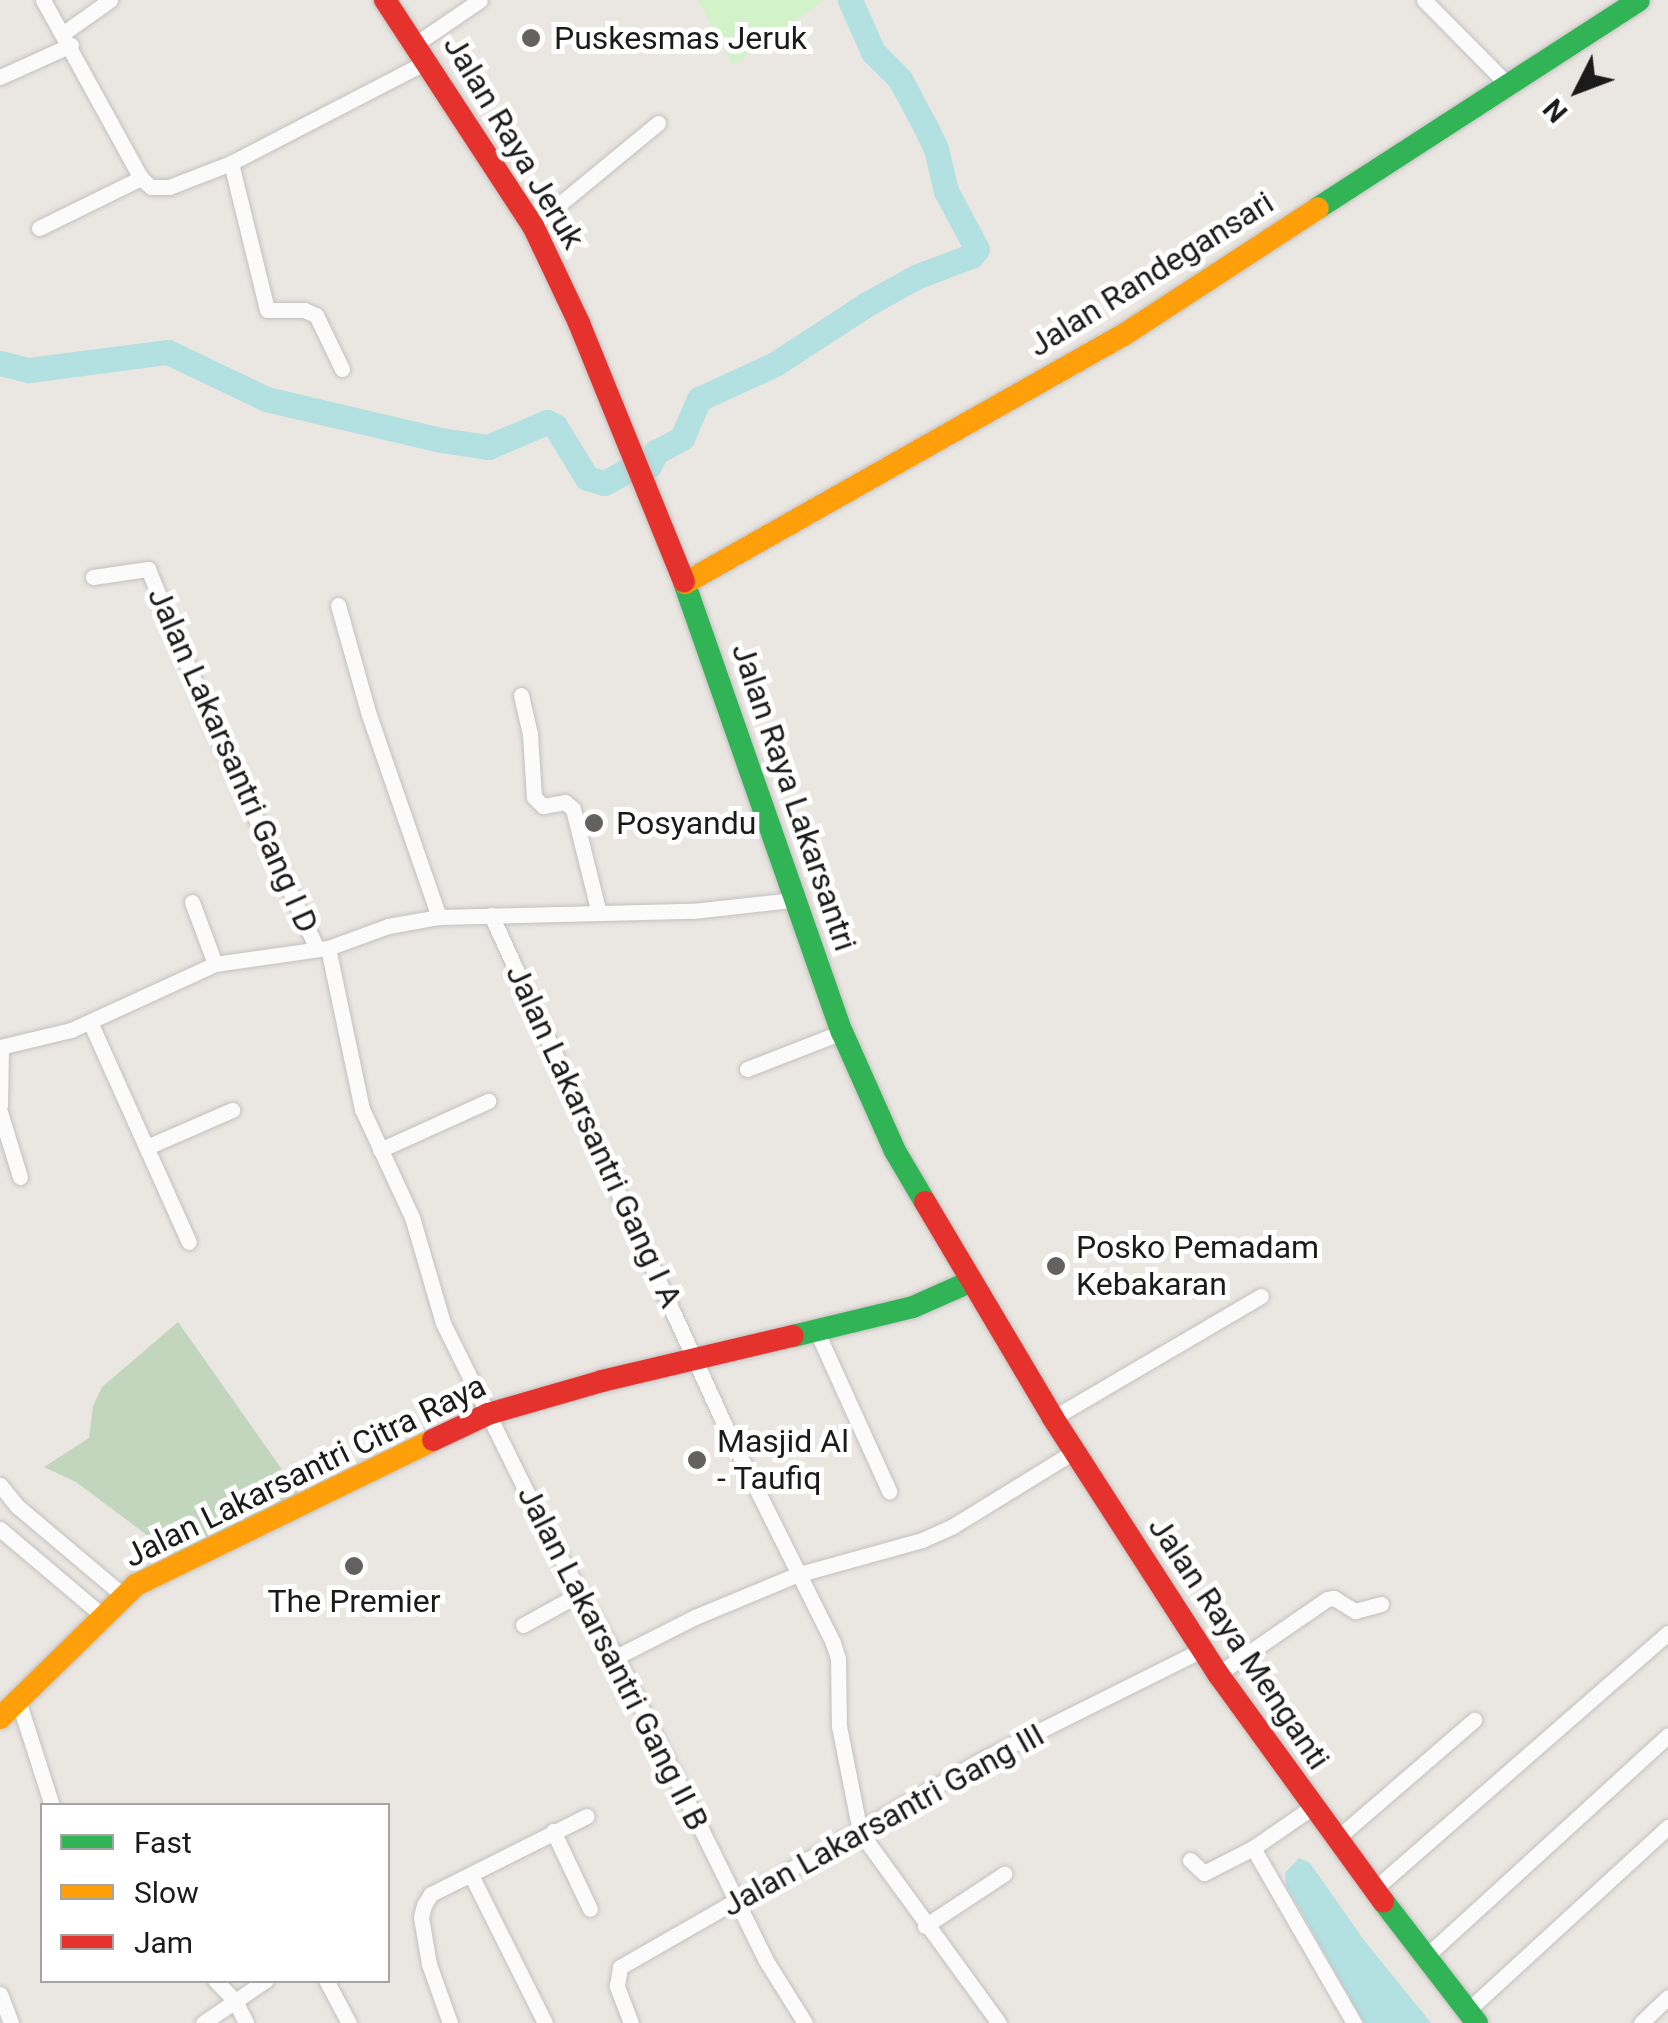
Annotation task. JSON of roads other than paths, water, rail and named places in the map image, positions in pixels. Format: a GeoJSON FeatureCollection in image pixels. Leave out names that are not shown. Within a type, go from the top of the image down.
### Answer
{"type":"FeatureCollection","features":[{"type":"Feature","properties":{"kind":"main road","name":"Jalan Raya Jeruk"},"geometry":{"type":"LineString","coordinates":[[385,0],[533,226],[579,323]]}},
{"type":"Feature","properties":{"kind":"main road","name":"Jalan Randegansari"},"geometry":{"type":"LineString","coordinates":[[685,583],[1126,334],[1639,0]]}},
{"type":"Feature","properties":{"kind":"main road","name":"Jalan Raya Lakarsantri"},"geometry":{"type":"LineString","coordinates":[[579,323],[685,583],[842,1032],[895,1150],[972,1282]]}},
{"type":"Feature","properties":{"kind":"main road","name":"Jalan Lakarsantri Citra Raya"},"geometry":{"type":"LineString","coordinates":[[0,1718],[124,1596],[170,1565],[488,1414],[696,1358],[913,1306],[972,1282]]}},
{"type":"Feature","properties":{"kind":"main road","name":"Jalan Raya Menganti"},"geometry":{"type":"LineString","coordinates":[[972,1282],[1218,1674],[1310,1808],[1423,1959],[1472,2017]]}},
{"type":"Feature","properties":{"kind":"street"},"geometry":{"type":"LineString","coordinates":[[43,0],[68,38],[141,178],[150,187],[168,187],[231,163],[422,52],[480,0]]}},
{"type":"Feature","properties":{"kind":"street"},"geometry":{"type":"LineString","coordinates":[[0,77],[68,38],[110,0]]}},
{"type":"Feature","properties":{"kind":"street"},"geometry":{"type":"LineString","coordinates":[[1424,0],[1507,84]]}},
{"type":"Feature","properties":{"kind":"street"},"geometry":{"type":"LineString","coordinates":[[533,226],[658,122]]}},
{"type":"Feature","properties":{"kind":"street"},"geometry":{"type":"LineString","coordinates":[[231,163],[256,250],[265,306],[270,313],[304,310],[316,315],[342,369]]}},
{"type":"Feature","properties":{"kind":"street"},"geometry":{"type":"LineString","coordinates":[[38,228],[141,178]]}},
{"type":"Feature","properties":{"kind":"street","name":"Jalan Lakarsantri Gang I D"},"geometry":{"type":"LineString","coordinates":[[93,577],[148,569],[216,734],[322,948]]}},
{"type":"Feature","properties":{"kind":"street"},"geometry":{"type":"LineString","coordinates":[[338,605],[369,714],[439,917]]}},
{"type":"Feature","properties":{"kind":"street"},"geometry":{"type":"LineString","coordinates":[[521,695],[530,734],[534,796],[543,806],[565,802],[573,809],[599,912]]}},
{"type":"Feature","properties":{"kind":"street"},"geometry":{"type":"LineString","coordinates":[[20,1176],[0,1108],[0,1047],[90,1022],[215,964],[322,948],[388,926],[439,917],[693,911],[793,900]]}},
{"type":"Feature","properties":{"kind":"street"},"geometry":{"type":"LineString","coordinates":[[192,902],[215,964]]}},
{"type":"Feature","properties":{"kind":"street","name":"Jalan Lakarsantri Gang I A"},"geometry":{"type":"LineString","coordinates":[[492,915],[796,1575],[828,1630],[838,1658],[839,1726],[860,1832]]}},
{"type":"Feature","properties":{"kind":"street","name":"Jalan Lakarsantri Gang II B"},"geometry":{"type":"LineString","coordinates":[[322,948],[357,1090],[412,1217],[443,1324],[616,1657],[765,1959],[803,2022]]}},
{"type":"Feature","properties":{"kind":"street"},"geometry":{"type":"LineString","coordinates":[[90,1022],[189,1242]]}},
{"type":"Feature","properties":{"kind":"street"},"geometry":{"type":"LineString","coordinates":[[747,1068],[842,1032]]}},
{"type":"Feature","properties":{"kind":"street"},"geometry":{"type":"LineString","coordinates":[[380,1150],[488,1101]]}},
{"type":"Feature","properties":{"kind":"street"},"geometry":{"type":"LineString","coordinates":[[147,1147],[232,1110]]}},
{"type":"Feature","properties":{"kind":"street"},"geometry":{"type":"LineString","coordinates":[[1054,1418],[1261,1296]]}},
{"type":"Feature","properties":{"kind":"street"},"geometry":{"type":"LineString","coordinates":[[816,1332],[888,1491]]}},
{"type":"Feature","properties":{"kind":"street"},"geometry":{"type":"LineString","coordinates":[[616,1657],[695,1617],[796,1575],[922,1540],[953,1526],[1075,1451]]}},
{"type":"Feature","properties":{"kind":"street"},"geometry":{"type":"LineString","coordinates":[[0,1485],[18,1506],[124,1596]]}},
{"type":"Feature","properties":{"kind":"street"},"geometry":{"type":"LineString","coordinates":[[0,1529],[103,1616]]}},
{"type":"Feature","properties":{"kind":"street"},"geometry":{"type":"LineString","coordinates":[[523,1625],[581,1593]]}},
{"type":"Feature","properties":{"kind":"street"},"geometry":{"type":"LineString","coordinates":[[1218,1674],[1327,1599],[1334,1598],[1355,1611],[1381,1604]]}},
{"type":"Feature","properties":{"kind":"street"},"geometry":{"type":"LineString","coordinates":[[1372,1890],[1668,1633]]}},
{"type":"Feature","properties":{"kind":"street","name":"Jalan Lakarsantri Gang III"},"geometry":{"type":"LineString","coordinates":[[632,2023],[617,1986],[620,1968],[987,1757],[1202,1650]]}},
{"type":"Feature","properties":{"kind":"street"},"geometry":{"type":"LineString","coordinates":[[19,1703],[51,1803]]}},
{"type":"Feature","properties":{"kind":"street"},"geometry":{"type":"LineString","coordinates":[[1334,1840],[1474,1720]]}},
{"type":"Feature","properties":{"kind":"street"},"geometry":{"type":"LineString","coordinates":[[1423,1959],[1668,1735]]}},
{"type":"Feature","properties":{"kind":"street"},"geometry":{"type":"LineString","coordinates":[[1190,1860],[1204,1872],[1253,1848],[1310,1808]]}},
{"type":"Feature","properties":{"kind":"street"},"geometry":{"type":"LineString","coordinates":[[450,2023],[429,1964],[421,1916],[431,1894],[587,1816]]}},
{"type":"Feature","properties":{"kind":"street"},"geometry":{"type":"LineString","coordinates":[[1472,2017],[1511,1971],[1668,1827]]}},
{"type":"Feature","properties":{"kind":"street"},"geometry":{"type":"LineString","coordinates":[[553,1831],[590,1909]]}},
{"type":"Feature","properties":{"kind":"street"},"geometry":{"type":"LineString","coordinates":[[860,1832],[924,1926],[999,2023]]}},
{"type":"Feature","properties":{"kind":"street"},"geometry":{"type":"LineString","coordinates":[[1253,1848],[1354,2023]]}},
{"type":"Feature","properties":{"kind":"street"},"geometry":{"type":"LineString","coordinates":[[924,1926],[1004,1874]]}},
{"type":"Feature","properties":{"kind":"street"},"geometry":{"type":"LineString","coordinates":[[471,1875],[545,2023]]}},
{"type":"Feature","properties":{"kind":"street"},"geometry":{"type":"LineString","coordinates":[[218,1983],[235,2000],[246,2023]]}},
{"type":"Feature","properties":{"kind":"street"},"geometry":{"type":"LineString","coordinates":[[203,2023],[261,1983]]}},
{"type":"Feature","properties":{"kind":"street"},"geometry":{"type":"LineString","coordinates":[[328,1983],[349,2023]]}},
{"type":"Feature","properties":{"kind":"street"},"geometry":{"type":"LineString","coordinates":[[0,1994],[11,2023]]}},
{"type":"Feature","properties":{"kind":"street"},"geometry":{"type":"LineString","coordinates":[[1640,2023],[1668,1997]]}},
{"type":"Feature","properties":{"kind":"water"},"geometry":{"type":"Polygon","coordinates":[[[1299,1858],[1310,1863],[1363,1939],[1431,2023],[1364,2023],[1286,1885],[1285,1873],[1299,1858]]]}},
{"type":"Feature","properties":{"kind":"waterway"},"geometry":{"type":"LineString","coordinates":[[640,471],[649,466],[656,452],[682,438],[699,399],[775,364],[867,304],[918,276],[971,256],[977,249],[946,191],[936,149],[926,128],[900,79],[873,52],[850,0]]}},
{"type":"Feature","properties":{"kind":"waterway"},"geometry":{"type":"LineString","coordinates":[[0,363],[29,370],[168,352],[266,399],[441,440],[488,447],[547,422],[555,426],[587,478],[604,483],[623,473]]}},
{"type":"Feature","properties":{"kind":"place","name":"Puskesmas Jeruk"},"geometry":{"type":"Point","coordinates":[531,38]}},
{"type":"Feature","properties":{"kind":"place","name":"Posyandu"},"geometry":{"type":"Point","coordinates":[594,823]}},
{"type":"Feature","properties":{"kind":"place","name":"Posko Pemadam Kebakaran"},"geometry":{"type":"Point","coordinates":[1056,1266]}},
{"type":"Feature","properties":{"kind":"place","name":"Masjid Al - Taufiq"},"geometry":{"type":"Point","coordinates":[697,1460]}},
{"type":"Feature","properties":{"kind":"place","name":"The Premier"},"geometry":{"type":"Point","coordinates":[354,1566]}}]}
